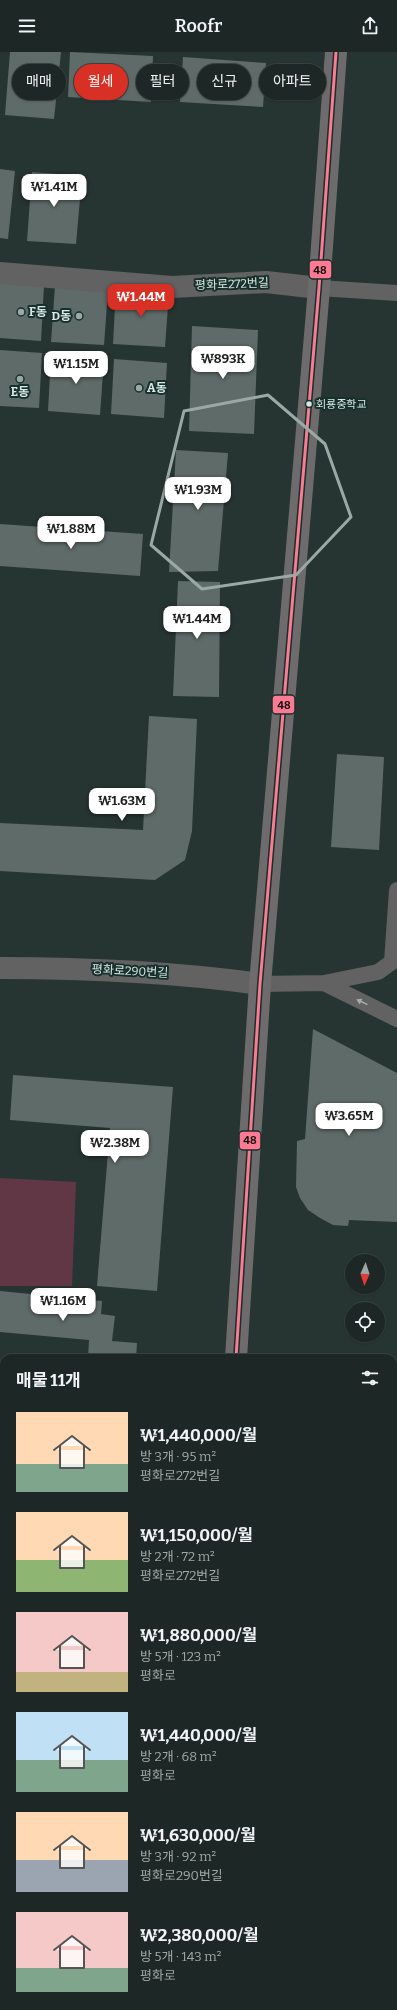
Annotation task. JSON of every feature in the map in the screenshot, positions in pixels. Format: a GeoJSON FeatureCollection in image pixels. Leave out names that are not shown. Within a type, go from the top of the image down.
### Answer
{"type":"FeatureCollection","features":[{"type":"Feature","properties":{"kind":"main road"},"geometry":{"type":"LineString","coordinates":[[236,1354],[260,984],[319,288],[336,52]]}},
{"type":"Feature","properties":{"kind":"street","name":"평화로272번길"},"geometry":{"type":"LineString","coordinates":[[0,273],[172,287],[266,282],[319,288]]}},
{"type":"Feature","properties":{"kind":"street","name":"평화로290번길"},"geometry":{"type":"LineString","coordinates":[[0,968],[74,968],[198,975],[260,984]]}},
{"type":"Feature","properties":{"kind":"lane"},"geometry":{"type":"LineString","coordinates":[[319,288],[397,294]]}},
{"type":"Feature","properties":{"kind":"lane"},"geometry":{"type":"LineString","coordinates":[[260,984],[324,983],[378,972],[395,958],[397,890]]}},
{"type":"Feature","properties":{"kind":"lane"},"geometry":{"type":"LineString","coordinates":[[324,983],[397,1019]]}},
{"type":"Feature","properties":{"kind":"highlighted area"},"geometry":{"type":"Polygon","coordinates":[[[268,395],[325,444],[351,517],[296,575],[202,589],[151,545],[184,411],[268,395]]]}},
{"type":"Feature","properties":{"kind":"shaded area"},"geometry":{"type":"Polygon","coordinates":[[[0,1178],[76,1182],[72,1286],[0,1286],[0,1178]]]}},
{"type":"Feature","properties":{"kind":"building"},"geometry":{"type":"Polygon","coordinates":[[[10,52],[61,52],[60,64],[12,64],[12,100],[56,100],[54,119],[5,115],[10,52]]]}},
{"type":"Feature","properties":{"kind":"building"},"geometry":{"type":"Polygon","coordinates":[[[70,52],[153,56],[153,64],[136,64],[136,100],[151,100],[151,102],[118,100],[128,100],[128,64],[74,64],[74,97],[68,97],[70,52]]]}},
{"type":"Feature","properties":{"kind":"building"},"geometry":{"type":"Polygon","coordinates":[[[183,57],[266,63],[259,64],[259,100],[263,100],[263,107],[180,102],[180,100],[189,100],[189,64],[183,64],[183,57]]]}},
{"type":"Feature","properties":{"kind":"building"},"geometry":{"type":"Polygon","coordinates":[[[0,169],[15,171],[8,239],[0,238],[0,169]]]}},
{"type":"Feature","properties":{"kind":"building"},"geometry":{"type":"Polygon","coordinates":[[[32,172],[82,176],[76,244],[27,241],[32,172]]]}},
{"type":"Feature","properties":{"kind":"building","name":"F동"},"geometry":{"type":"Polygon","coordinates":[[[0,283],[44,285],[41,341],[0,338],[0,283]]]}},
{"type":"Feature","properties":{"kind":"building","name":"D동"},"geometry":{"type":"Polygon","coordinates":[[[55,286],[108,290],[104,345],[51,342],[55,286]]]}},
{"type":"Feature","properties":{"kind":"building"},"geometry":{"type":"Polygon","coordinates":[[[116,288],[169,292],[165,347],[113,344],[116,288]]]}},
{"type":"Feature","properties":{"kind":"building"},"geometry":{"type":"Polygon","coordinates":[[[192,326],[258,330],[254,434],[189,431],[192,326]]]}},
{"type":"Feature","properties":{"kind":"building","name":"E동"},"geometry":{"type":"Polygon","coordinates":[[[0,350],[42,353],[39,408],[0,406],[0,350]]]}},
{"type":"Feature","properties":{"kind":"building"},"geometry":{"type":"Polygon","coordinates":[[[51,356],[104,359],[100,415],[48,411],[51,356]]]}},
{"type":"Feature","properties":{"kind":"building","name":"A동"},"geometry":{"type":"Polygon","coordinates":[[[114,359],[167,363],[164,418],[111,414],[114,359]]]}},
{"type":"Feature","properties":{"kind":"building"},"geometry":{"type":"Polygon","coordinates":[[[176,450],[228,453],[218,571],[169,572],[176,450]]]}},
{"type":"Feature","properties":{"kind":"building"},"geometry":{"type":"Polygon","coordinates":[[[0,524],[143,534],[140,576],[0,566],[0,524]]]}},
{"type":"Feature","properties":{"kind":"building"},"geometry":{"type":"Polygon","coordinates":[[[178,581],[220,582],[219,697],[173,696],[178,581]]]}},
{"type":"Feature","properties":{"kind":"building"},"geometry":{"type":"Polygon","coordinates":[[[149,716],[197,719],[192,831],[185,860],[155,880],[0,871],[0,823],[143,830],[149,716]]]}},
{"type":"Feature","properties":{"kind":"building"},"geometry":{"type":"Polygon","coordinates":[[[337,754],[384,757],[379,850],[331,847],[337,754]]]}},
{"type":"Feature","properties":{"kind":"building"},"geometry":{"type":"Polygon","coordinates":[[[313,1029],[397,1073],[397,1222],[349,1220],[348,1226],[333,1225],[308,1210],[300,1198],[296,1187],[297,1141],[305,1139],[313,1029]]]}},
{"type":"Feature","properties":{"kind":"building"},"geometry":{"type":"Polygon","coordinates":[[[13,1075],[173,1087],[157,1291],[97,1286],[110,1128],[10,1120],[13,1075]]]}},
{"type":"Feature","properties":{"kind":"building"},"geometry":{"type":"Polygon","coordinates":[[[0,1291],[102,1301],[101,1314],[115,1316],[112,1341],[137,1343],[136,1354],[88,1354],[89,1340],[0,1332],[0,1291]]]}},
{"type":"Feature","properties":{"kind":"transit line","name":"48"},"geometry":{"type":"LineString","coordinates":[[236,1354],[260,984],[319,288],[336,52]]}},
{"type":"Feature","properties":{"kind":"place","name":"F동"},"geometry":{"type":"Point","coordinates":[21,312]}},
{"type":"Feature","properties":{"kind":"place","name":"D동"},"geometry":{"type":"Point","coordinates":[79,316]}},
{"type":"Feature","properties":{"kind":"place","name":"E동"},"geometry":{"type":"Point","coordinates":[20,379]}},
{"type":"Feature","properties":{"kind":"place","name":"A동"},"geometry":{"type":"Point","coordinates":[139,388]}},
{"type":"Feature","properties":{"kind":"place","name":"회룡중학교"},"geometry":{"type":"Point","coordinates":[309,404]}}]}
